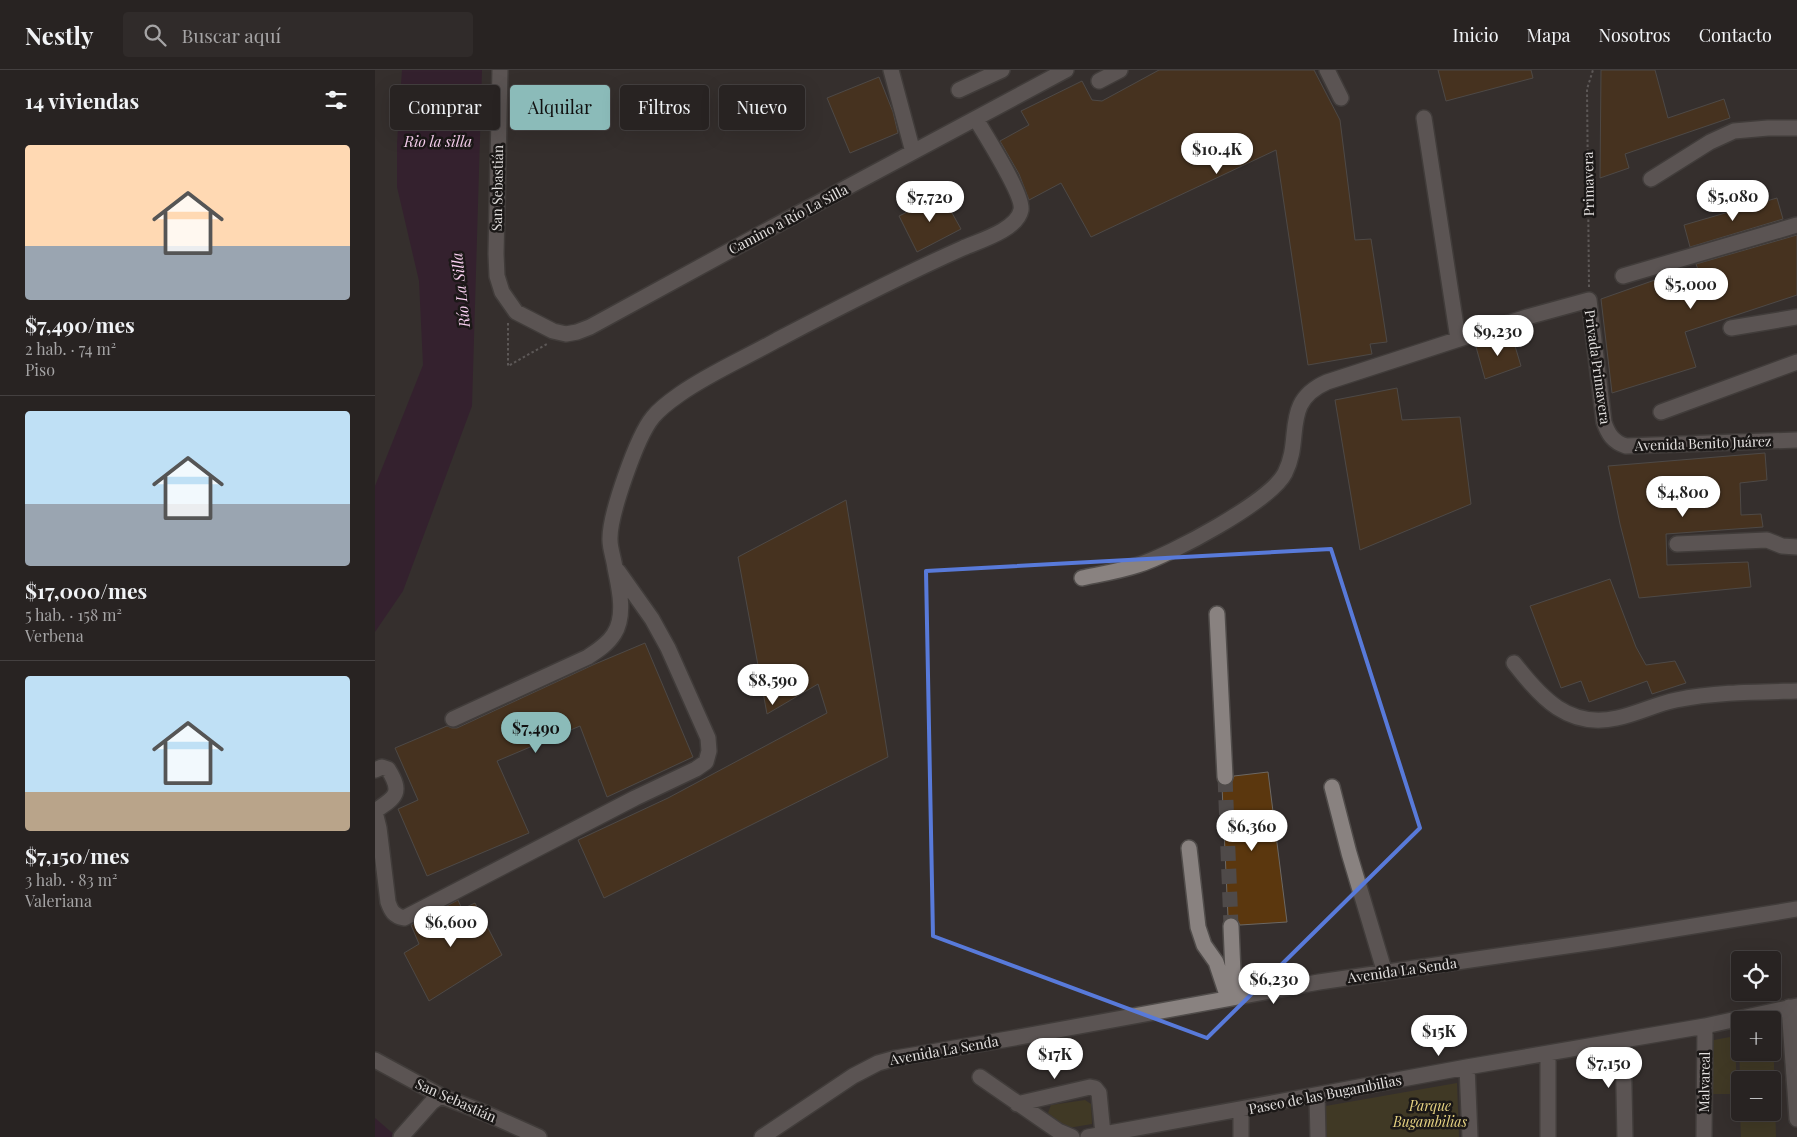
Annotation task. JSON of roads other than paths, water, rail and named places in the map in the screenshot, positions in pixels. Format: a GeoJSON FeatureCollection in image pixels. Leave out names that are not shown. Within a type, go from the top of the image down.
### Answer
{"type":"FeatureCollection","features":[{"type":"Feature","properties":{"kind":"street","name":"San Sebastián"},"geometry":{"type":"LineString","coordinates":[[500,70],[497,276],[502,292],[516,312],[553,331],[566,334]]}},
{"type":"Feature","properties":{"kind":"street"},"geometry":{"type":"LineString","coordinates":[[891,70],[913,152]]}},
{"type":"Feature","properties":{"kind":"street"},"geometry":{"type":"LineString","coordinates":[[959,90],[1002,70]]}},
{"type":"Feature","properties":{"kind":"street","name":"Camino a Río La Silla"},"geometry":{"type":"LineString","coordinates":[[566,334],[590,327],[1066,70]]}},
{"type":"Feature","properties":{"kind":"street"},"geometry":{"type":"LineString","coordinates":[[1099,81],[1120,70]]}},
{"type":"Feature","properties":{"kind":"street"},"geometry":{"type":"LineString","coordinates":[[1327,70],[1341,98]]}},
{"type":"Feature","properties":{"kind":"street"},"geometry":{"type":"LineString","coordinates":[[1424,118],[1458,339]]}},
{"type":"Feature","properties":{"kind":"street"},"geometry":{"type":"LineString","coordinates":[[453,719],[588,657],[603,646],[615,633],[620,618],[620,600],[610,540],[611,521],[631,459],[642,433],[652,418],[679,395],[696,384],[799,329],[950,254],[1006,229],[1014,223],[1021,211],[1019,194],[975,119]]}},
{"type":"Feature","properties":{"kind":"street"},"geometry":{"type":"LineString","coordinates":[[1651,179],[1710,142],[1735,131],[1797,128]]}},
{"type":"Feature","properties":{"kind":"street"},"geometry":{"type":"LineString","coordinates":[[1623,276],[1797,224]]}},
{"type":"Feature","properties":{"kind":"street","name":"Privada Primavera"},"geometry":{"type":"LineString","coordinates":[[1082,578],[1137,565],[1170,552],[1213,528],[1271,490],[1285,473],[1291,453],[1300,404],[1311,390],[1327,382],[1458,339],[1589,300],[1604,422],[1611,437]]}},
{"type":"Feature","properties":{"kind":"street"},"geometry":{"type":"LineString","coordinates":[[1731,328],[1797,317]]}},
{"type":"Feature","properties":{"kind":"street"},"geometry":{"type":"LineString","coordinates":[[1661,412],[1797,362]]}},
{"type":"Feature","properties":{"kind":"street","name":"Avenida Benito Juárez"},"geometry":{"type":"LineString","coordinates":[[1611,437],[1618,444],[1626,446],[1797,440]]}},
{"type":"Feature","properties":{"kind":"street"},"geometry":{"type":"LineString","coordinates":[[1677,544],[1767,540],[1782,546],[1797,547]]}},
{"type":"Feature","properties":{"kind":"street"},"geometry":{"type":"LineString","coordinates":[[382,769],[395,779],[398,788],[396,795],[375,811],[379,828],[388,902],[391,911],[397,917],[404,918],[626,802],[696,769],[705,762],[709,751],[708,738],[668,648],[652,619],[615,568]]}},
{"type":"Feature","properties":{"kind":"street"},"geometry":{"type":"LineString","coordinates":[[1217,614],[1225,777]]}},
{"type":"Feature","properties":{"kind":"street"},"geometry":{"type":"LineString","coordinates":[[1514,663],[1532,687],[1564,713],[1603,721],[1619,718],[1674,700],[1712,694],[1797,690]]}},
{"type":"Feature","properties":{"kind":"street"},"geometry":{"type":"LineString","coordinates":[[1333,787],[1349,853],[1385,973]]}},
{"type":"Feature","properties":{"kind":"street"},"geometry":{"type":"LineString","coordinates":[[1189,848],[1198,927],[1205,945],[1216,962],[1231,998]]}},
{"type":"Feature","properties":{"kind":"street","name":"Avenida La Senda"},"geometry":{"type":"LineString","coordinates":[[762,1137],[853,1076],[877,1063],[896,1058],[1319,982],[1608,940],[1797,908]]}},
{"type":"Feature","properties":{"kind":"street"},"geometry":{"type":"LineString","coordinates":[[1231,926],[1231,998]]}},
{"type":"Feature","properties":{"kind":"street"},"geometry":{"type":"LineString","coordinates":[[1793,1006],[1797,1119]]}},
{"type":"Feature","properties":{"kind":"street","name":"Paseo de las Bugambilias"},"geometry":{"type":"LineString","coordinates":[[1088,1137],[1103,1134],[1164,1130],[1241,1110],[1317,1095],[1467,1066],[1705,1026],[1793,1006]]}},
{"type":"Feature","properties":{"kind":"street","name":"Malvareal"},"geometry":{"type":"LineString","coordinates":[[1704,1137],[1705,1026]]}},
{"type":"Feature","properties":{"kind":"street"},"geometry":{"type":"LineString","coordinates":[[1623,1040],[1625,1137]]}},
{"type":"Feature","properties":{"kind":"street"},"geometry":{"type":"LineString","coordinates":[[1548,1053],[1548,1137]]}},
{"type":"Feature","properties":{"kind":"street","name":"San Sebastián"},"geometry":{"type":"LineString","coordinates":[[375,1060],[436,1099],[485,1113],[539,1137]]}},
{"type":"Feature","properties":{"kind":"street"},"geometry":{"type":"LineString","coordinates":[[1467,1066],[1470,1137]]}},
{"type":"Feature","properties":{"kind":"street"},"geometry":{"type":"LineString","coordinates":[[980,1078],[1059,1131],[1072,1137]]}},
{"type":"Feature","properties":{"kind":"street"},"geometry":{"type":"LineString","coordinates":[[1017,1104],[1090,1087],[1095,1088],[1099,1093],[1103,1134]]}},
{"type":"Feature","properties":{"kind":"street"},"geometry":{"type":"LineString","coordinates":[[1317,1095],[1318,1137]]}},
{"type":"Feature","properties":{"kind":"street"},"geometry":{"type":"LineString","coordinates":[[401,1137],[436,1099]]}},
{"type":"Feature","properties":{"kind":"street"},"geometry":{"type":"LineString","coordinates":[[1241,1110],[1241,1137]]}},
{"type":"Feature","properties":{"kind":"water","name":"Rio la silla"},"geometry":{"type":"Polygon","coordinates":[[[402,70],[482,70],[482,85],[401,85],[402,70]]]}},
{"type":"Feature","properties":{"kind":"water","name":"Rio la silla"},"geometry":{"type":"Polygon","coordinates":[[[398,130],[480,130],[472,406],[403,591],[375,632],[375,486],[423,365],[419,281],[397,187],[398,130]]]}},
{"type":"Feature","properties":{"kind":"water"},"geometry":{"type":"Polygon","coordinates":[[[375,1118],[397,1137],[375,1137],[375,1118]]]}},
{"type":"Feature","properties":{"kind":"tunnel"},"geometry":{"type":"LineString","coordinates":[[1225,777],[1231,926]]}},
{"type":"Feature","properties":{"kind":"water label","name":"Río La Silla"},"geometry":{"type":"Point","coordinates":[460,290]}},
{"type":"Feature","properties":{"kind":"park label","name":"Parque Bugambilias"},"geometry":{"type":"Point","coordinates":[1430,1114]}}]}
